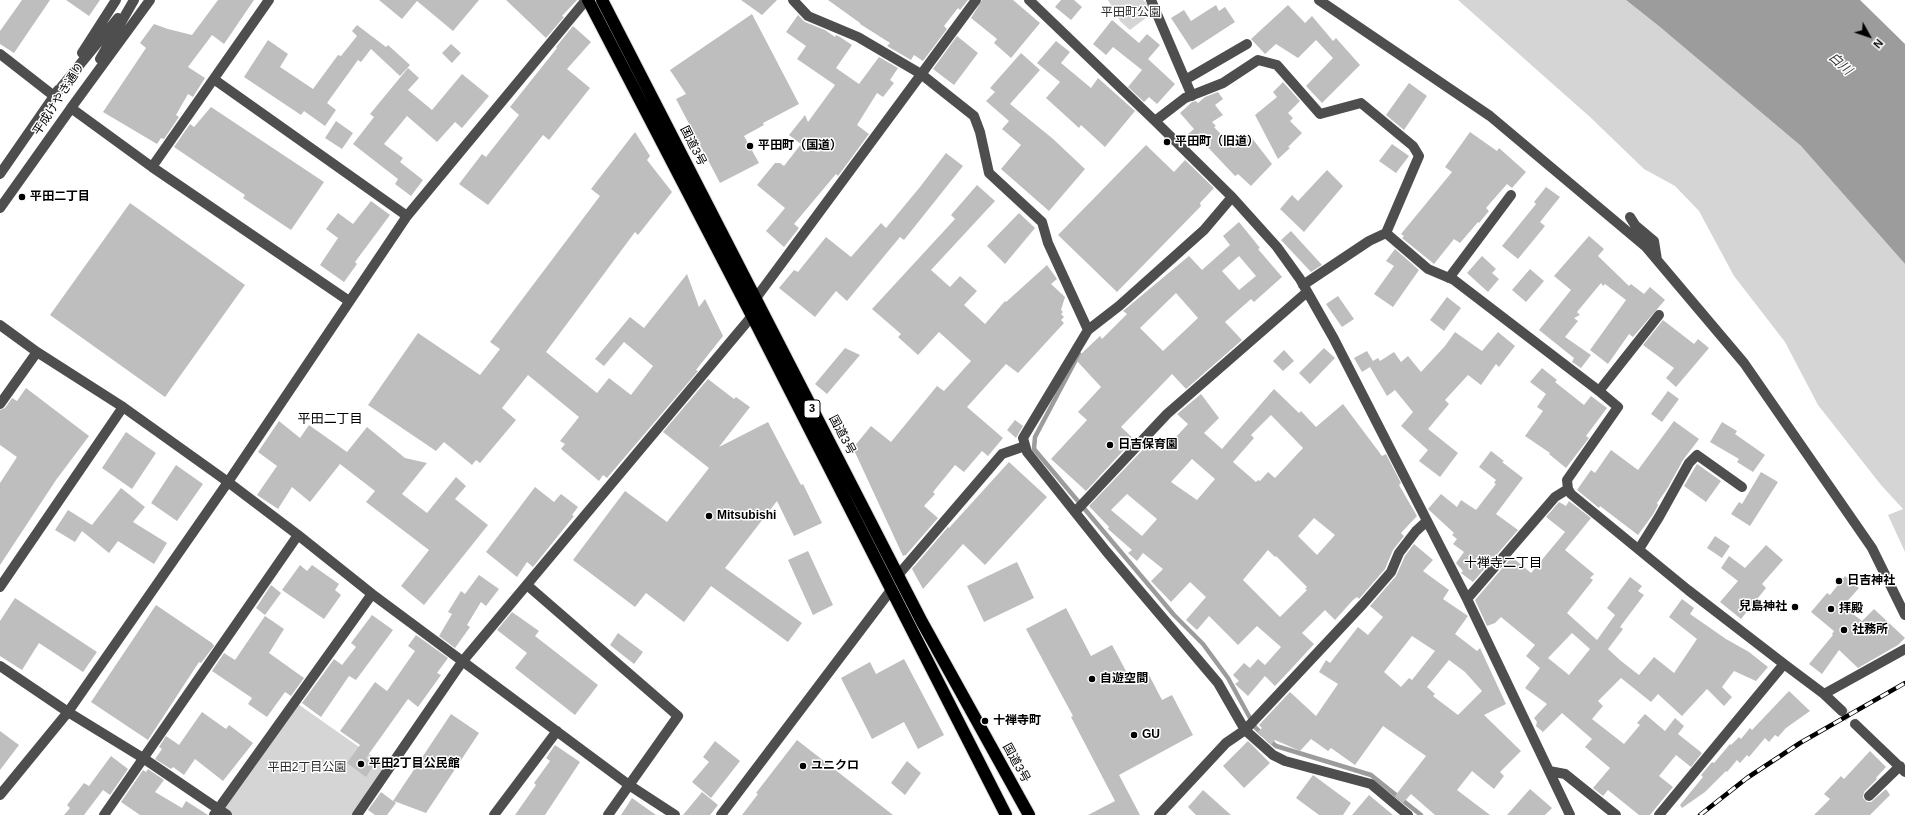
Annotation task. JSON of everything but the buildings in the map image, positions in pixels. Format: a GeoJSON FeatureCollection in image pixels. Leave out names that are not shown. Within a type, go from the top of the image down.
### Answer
{"type":"FeatureCollection","features":[{"type":"Feature","properties":{"kind":"highway","name":"3"},"geometry":{"type":"LineString","coordinates":[[587,0],[752,316],[1006,815]]}},
{"type":"Feature","properties":{"kind":"highway","name":"国道3号"},"geometry":{"type":"LineString","coordinates":[[602,0],[899,574],[922,622],[1029,815]]}},
{"type":"Feature","properties":{"kind":"street"},"geometry":{"type":"LineString","coordinates":[[0,54],[54,96],[116,0]]}},
{"type":"Feature","properties":{"kind":"street","name":"平成けやき通り"},"geometry":{"type":"LineString","coordinates":[[0,174],[54,96],[133,0]]}},
{"type":"Feature","properties":{"kind":"street","name":"平成けやき通り"},"geometry":{"type":"LineString","coordinates":[[0,208],[71,108],[133,0]]}},
{"type":"Feature","properties":{"kind":"street"},"geometry":{"type":"LineString","coordinates":[[150,0],[71,108],[152,167],[349,301]]}},
{"type":"Feature","properties":{"kind":"street"},"geometry":{"type":"LineString","coordinates":[[152,167],[269,0]]}},
{"type":"Feature","properties":{"kind":"street"},"geometry":{"type":"LineString","coordinates":[[0,795],[68,712],[228,482],[407,216],[587,0]]}},
{"type":"Feature","properties":{"kind":"street"},"geometry":{"type":"LineString","coordinates":[[793,0],[808,16],[858,37],[921,74],[974,116],[980,132],[989,173],[1042,222],[1048,243],[1088,330]]}},
{"type":"Feature","properties":{"kind":"street"},"geometry":{"type":"LineString","coordinates":[[357,815],[462,662],[752,316],[756,298],[976,0]]}},
{"type":"Feature","properties":{"kind":"street"},"geometry":{"type":"LineString","coordinates":[[1028,0],[1232,197],[1277,247],[1305,288],[1334,339],[1467,599],[1570,815]]}},
{"type":"Feature","properties":{"kind":"street"},"geometry":{"type":"LineString","coordinates":[[1152,0],[1192,96]]}},
{"type":"Feature","properties":{"kind":"street"},"geometry":{"type":"LineString","coordinates":[[1319,0],[1490,116],[1646,247],[1744,363],[1872,548],[1905,615]]}},
{"type":"Feature","properties":{"kind":"street"},"geometry":{"type":"LineString","coordinates":[[1186,80],[1247,44]]}},
{"type":"Feature","properties":{"kind":"street"},"geometry":{"type":"LineString","coordinates":[[1075,512],[1167,414],[1305,288],[1369,241],[1386,233],[1419,156],[1413,146],[1361,103],[1320,114],[1277,65],[1258,60],[1223,82],[1186,98],[1155,121]]}},
{"type":"Feature","properties":{"kind":"street"},"geometry":{"type":"LineString","coordinates":[[214,80],[407,216]]}},
{"type":"Feature","properties":{"kind":"street"},"geometry":{"type":"LineString","coordinates":[[1449,278],[1512,195]]}},
{"type":"Feature","properties":{"kind":"street"},"geometry":{"type":"LineString","coordinates":[[1232,197],[1204,230],[1119,306],[1088,330],[1024,438],[1025,446],[1027,452],[1075,512],[1218,683],[1245,730],[1273,755],[1285,761],[1371,784],[1408,815]]}},
{"type":"Feature","properties":{"kind":"street"},"geometry":{"type":"LineString","coordinates":[[1630,217],[1635,225],[1654,241],[1657,260]]}},
{"type":"Feature","properties":{"kind":"street"},"geometry":{"type":"LineString","coordinates":[[1386,233],[1428,269],[1449,278],[1618,407],[1567,480],[1568,489],[1571,494],[1688,590],[1824,694],[1842,711]]}},
{"type":"Feature","properties":{"kind":"street"},"geometry":{"type":"LineString","coordinates":[[1599,391],[1659,315]]}},
{"type":"Feature","properties":{"kind":"street"},"geometry":{"type":"LineString","coordinates":[[0,325],[37,352],[123,407],[228,482],[462,662],[629,785],[675,815]]}},
{"type":"Feature","properties":{"kind":"street"},"geometry":{"type":"LineString","coordinates":[[0,404],[37,352]]}},
{"type":"Feature","properties":{"kind":"street"},"geometry":{"type":"LineString","coordinates":[[0,587],[123,407]]}},
{"type":"Feature","properties":{"kind":"street"},"geometry":{"type":"LineString","coordinates":[[899,574],[1002,454],[1025,446]]}},
{"type":"Feature","properties":{"kind":"street"},"geometry":{"type":"LineString","coordinates":[[1639,549],[1659,517],[1689,463],[1697,455],[1742,486]]}},
{"type":"Feature","properties":{"kind":"street"},"geometry":{"type":"LineString","coordinates":[[1467,599],[1555,497],[1568,489]]}},
{"type":"Feature","properties":{"kind":"street"},"geometry":{"type":"LineString","coordinates":[[1159,815],[1226,743],[1245,730],[1363,604],[1391,572],[1398,553],[1416,531],[1427,521]]}},
{"type":"Feature","properties":{"kind":"street"},"geometry":{"type":"LineString","coordinates":[[104,815],[298,535]]}},
{"type":"Feature","properties":{"kind":"street"},"geometry":{"type":"LineString","coordinates":[[527,585],[678,716],[608,815]]}},
{"type":"Feature","properties":{"kind":"street"},"geometry":{"type":"LineString","coordinates":[[721,815],[891,590]]}},
{"type":"Feature","properties":{"kind":"street"},"geometry":{"type":"LineString","coordinates":[[0,666],[68,712],[144,758],[219,813],[372,594]]}},
{"type":"Feature","properties":{"kind":"street"},"geometry":{"type":"LineString","coordinates":[[1824,694],[1905,649]]}},
{"type":"Feature","properties":{"kind":"street"},"geometry":{"type":"LineString","coordinates":[[1659,815],[1784,664]]}},
{"type":"Feature","properties":{"kind":"street"},"geometry":{"type":"LineString","coordinates":[[1855,724],[1902,769],[1870,796]]}},
{"type":"Feature","properties":{"kind":"street"},"geometry":{"type":"LineString","coordinates":[[494,815],[557,731]]}},
{"type":"Feature","properties":{"kind":"street"},"geometry":{"type":"LineString","coordinates":[[1549,772],[1565,774],[1616,815]]}},
{"type":"Feature","properties":{"kind":"green space","name":"平田町公園"},"geometry":{"type":"Polygon","coordinates":[[[1108,0],[1143,0],[1155,11],[1130,30],[1120,21],[1108,0]]]}},
{"type":"Feature","properties":{"kind":"green space"},"geometry":{"type":"Polygon","coordinates":[[[1458,0],[1626,0],[1801,146],[1905,264],[1905,552],[1888,515],[1903,509],[1881,485],[1818,405],[1785,342],[1734,276],[1699,211],[1675,186],[1644,169],[1590,117],[1458,0]]]}},
{"type":"Feature","properties":{"kind":"green space","name":"平田2丁目公園"},"geometry":{"type":"Polygon","coordinates":[[[295,702],[389,768],[357,815],[227,815],[218,810],[295,702]]]}},
{"type":"Feature","properties":{"kind":"water","name":"白川"},"geometry":{"type":"Polygon","coordinates":[[[1626,0],[1860,0],[1905,44],[1905,264],[1801,146],[1626,0]]]}},
{"type":"Feature","properties":{"kind":"waterway"},"geometry":{"type":"LineString","coordinates":[[1079,354],[1035,437],[1034,449],[1174,615],[1203,644],[1228,678],[1255,727],[1262,734]]}},
{"type":"Feature","properties":{"kind":"waterway"},"geometry":{"type":"LineString","coordinates":[[1268,739],[1276,746],[1371,775],[1421,815]]}},
{"type":"Feature","properties":{"kind":"tunnel"},"geometry":{"type":"LineString","coordinates":[[1842,711],[1855,724]]}},
{"type":"Feature","properties":{"kind":"railway"},"geometry":{"type":"LineString","coordinates":[[1700,815],[1747,778],[1800,743],[1905,683]]}},
{"type":"Feature","properties":{"kind":"place","name":"平田町（旧道）"},"geometry":{"type":"Point","coordinates":[1167,142]}},
{"type":"Feature","properties":{"kind":"place","name":"平田町（国道）"},"geometry":{"type":"Point","coordinates":[750,146]}},
{"type":"Feature","properties":{"kind":"place","name":"平田二丁目"},"geometry":{"type":"Point","coordinates":[22,197]}},
{"type":"Feature","properties":{"kind":"place","name":"日吉保育園"},"geometry":{"type":"Point","coordinates":[1110,445]}},
{"type":"Feature","properties":{"kind":"place","name":"Mitsubishi"},"geometry":{"type":"Point","coordinates":[709,516]}},
{"type":"Feature","properties":{"kind":"place","name":"日吉神社"},"geometry":{"type":"Point","coordinates":[1839,581]}},
{"type":"Feature","properties":{"kind":"place","name":"兒島神社"},"geometry":{"type":"Point","coordinates":[1795,607]}},
{"type":"Feature","properties":{"kind":"place","name":"拝殿"},"geometry":{"type":"Point","coordinates":[1831,609]}},
{"type":"Feature","properties":{"kind":"place","name":"社務所"},"geometry":{"type":"Point","coordinates":[1844,630]}},
{"type":"Feature","properties":{"kind":"place","name":"自遊空間"},"geometry":{"type":"Point","coordinates":[1092,679]}},
{"type":"Feature","properties":{"kind":"place","name":"十禅寺町"},"geometry":{"type":"Point","coordinates":[985,721]}},
{"type":"Feature","properties":{"kind":"place","name":"GU"},"geometry":{"type":"Point","coordinates":[1134,735]}},
{"type":"Feature","properties":{"kind":"place","name":"平田2丁目公民館"},"geometry":{"type":"Point","coordinates":[361,764]}},
{"type":"Feature","properties":{"kind":"place","name":"ユニクロ"},"geometry":{"type":"Point","coordinates":[803,766]}},
{"type":"Feature","properties":{"kind":"district","name":"平田二丁目"},"geometry":{"type":"Point","coordinates":[330,419]}},
{"type":"Feature","properties":{"kind":"district","name":"十禅寺二丁目"},"geometry":{"type":"Point","coordinates":[1503,563]}}]}
